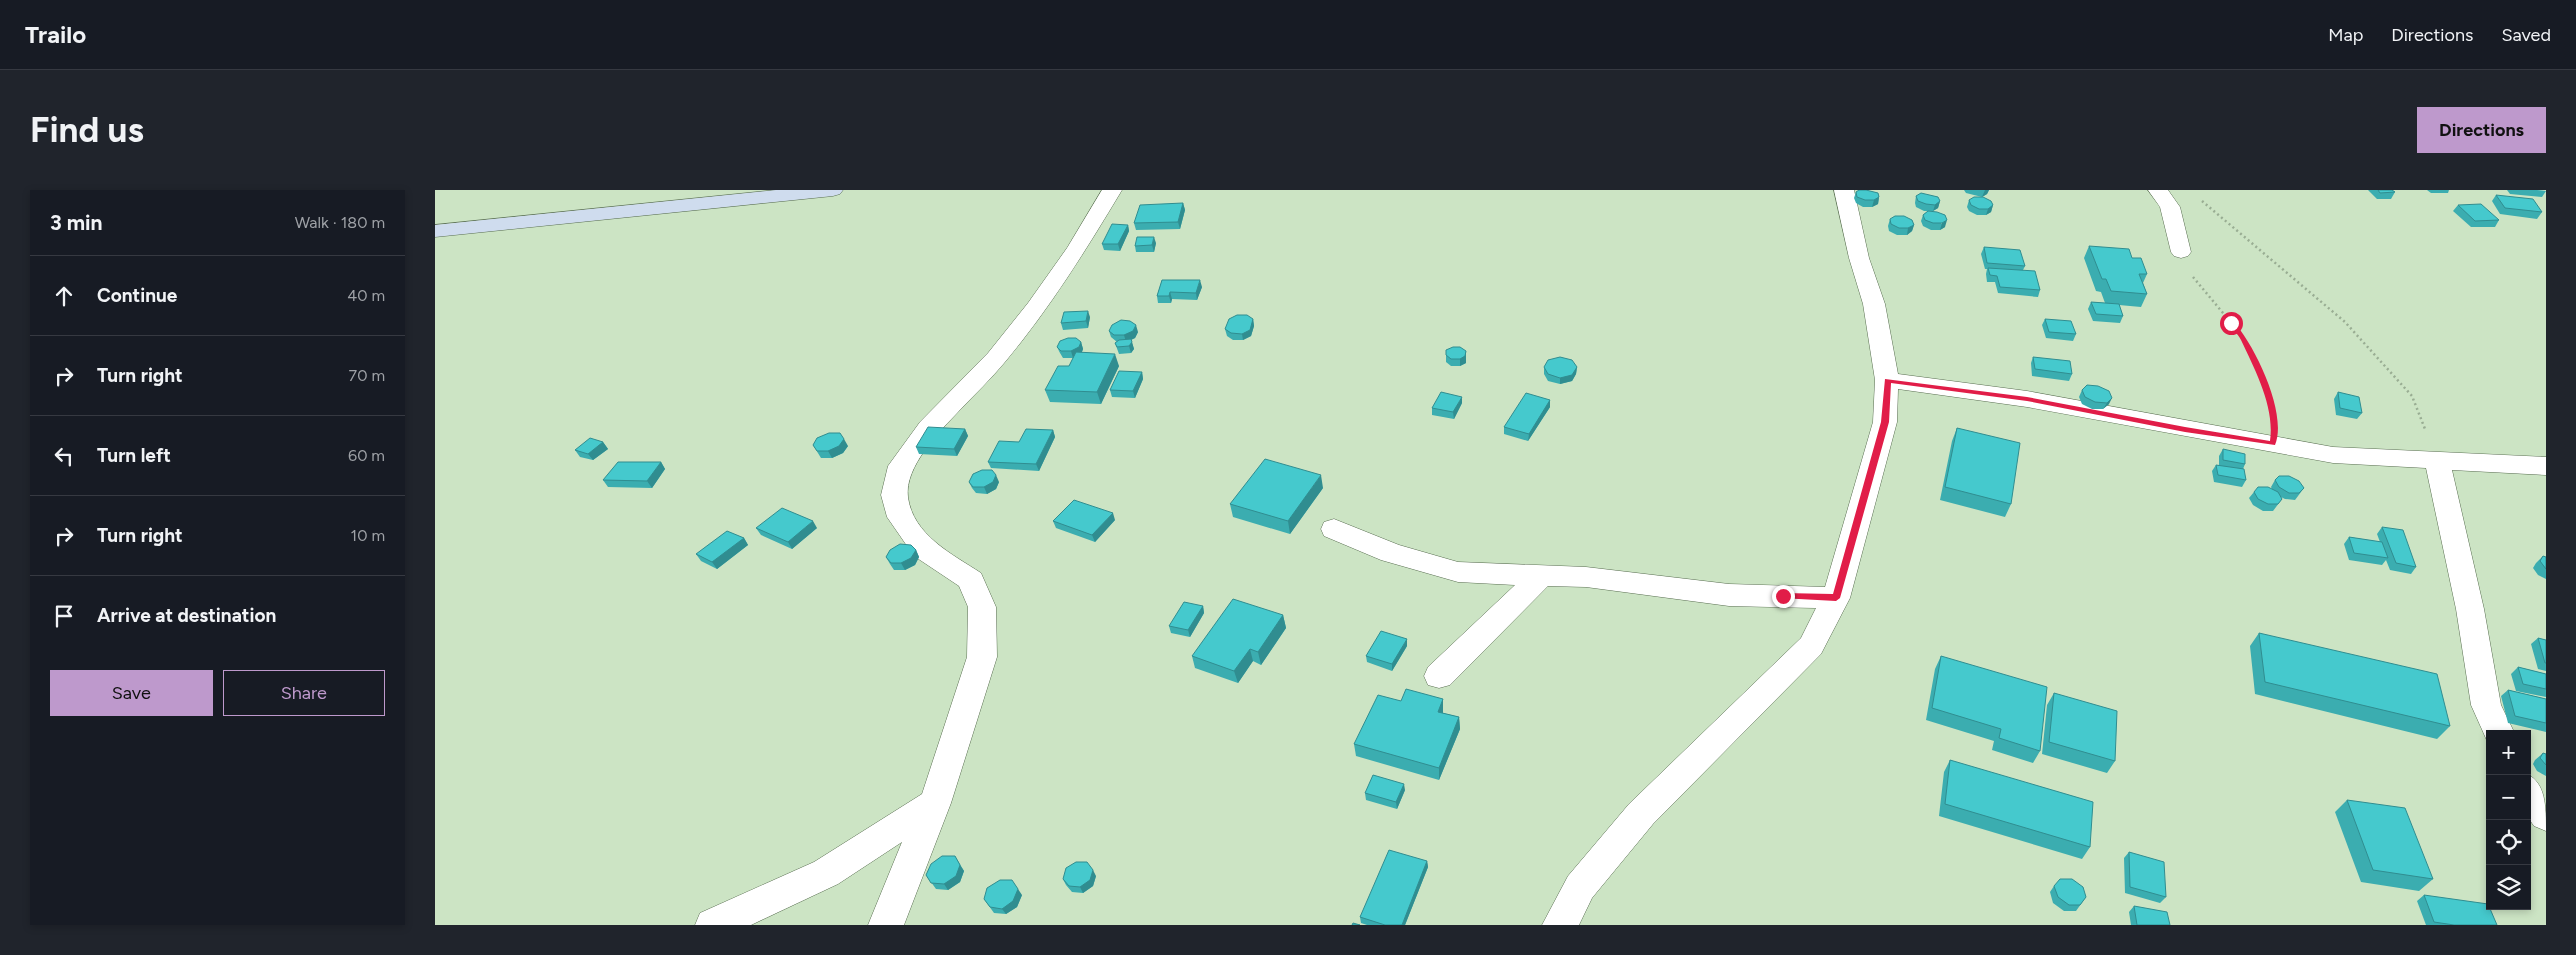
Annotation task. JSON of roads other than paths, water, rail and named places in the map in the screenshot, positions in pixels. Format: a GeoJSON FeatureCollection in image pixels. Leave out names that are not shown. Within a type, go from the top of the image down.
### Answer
{"type":"FeatureCollection","features":[{"type":"Feature","properties":{"kind":"street"},"geometry":{"type":"LineString","coordinates":[[435,231],[833,190]]}},
{"type":"Feature","properties":{"kind":"street"},"geometry":{"type":"LineString","coordinates":[[886,925],[935,803],[982,657],[982,607],[971,580],[924,550],[900,517],[894,495],[901,466],[929,428],[996,358],[1036,308],[1077,248],[1112,190]]}},
{"type":"Feature","properties":{"kind":"street"},"geometry":{"type":"LineString","coordinates":[[1560,925],[1580,887],[1641,814],[1811,646],[1836,598],[1885,422],[1887,380],[1874,304],[1859,258],[1844,190]]}},
{"type":"Feature","properties":{"kind":"street"},"geometry":{"type":"LineString","coordinates":[[2158,190],[2169,207],[2181,252]]}},
{"type":"Feature","properties":{"kind":"street"},"geometry":{"type":"LineString","coordinates":[[1887,380],[2027,399],[2185,430],[2333,455],[2546,466]]}},
{"type":"Feature","properties":{"kind":"street"},"geometry":{"type":"LineString","coordinates":[[2437,460],[2470,609],[2486,705],[2497,730]]}},
{"type":"Feature","properties":{"kind":"street"},"geometry":{"type":"LineString","coordinates":[[1335,529],[1391,553],[1458,572],[1587,577],[1729,595],[1836,598]]}},
{"type":"Feature","properties":{"kind":"street"},"geometry":{"type":"LineString","coordinates":[[1439,676],[1541,575]]}},
{"type":"Feature","properties":{"kind":"street"},"geometry":{"type":"LineString","coordinates":[[2531,794],[2546,816]]}},
{"type":"Feature","properties":{"kind":"street"},"geometry":{"type":"LineString","coordinates":[[713,925],[826,873],[935,803]]}}]}
